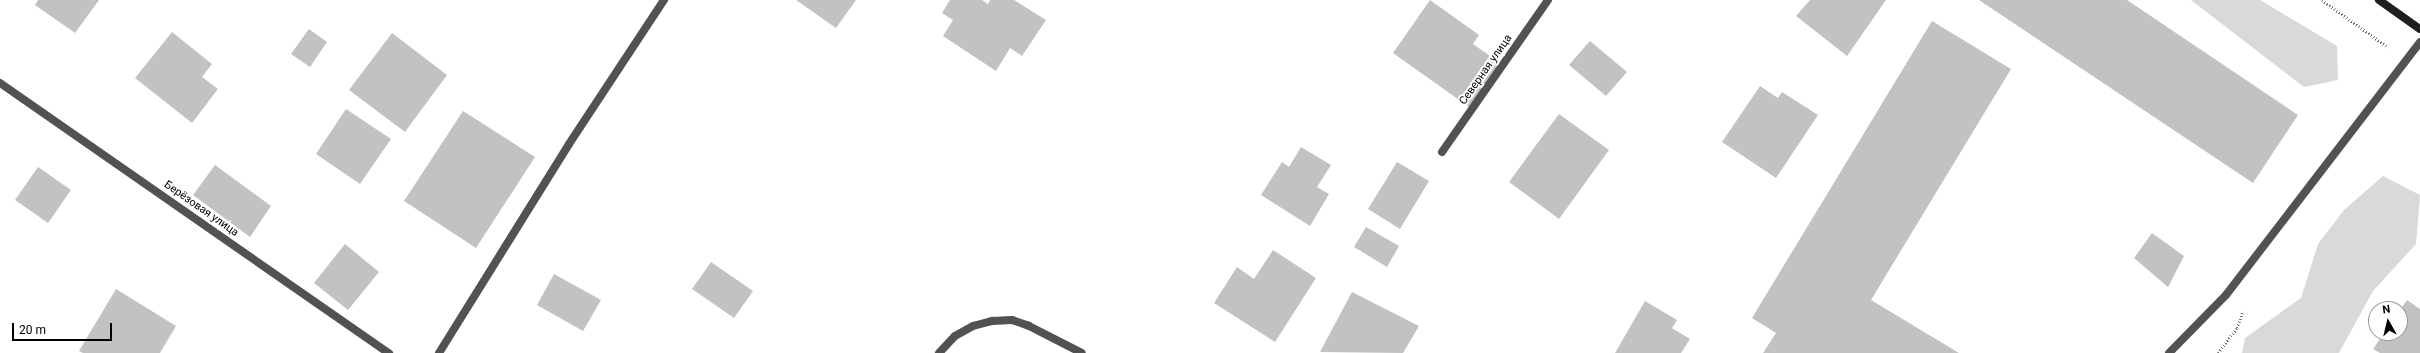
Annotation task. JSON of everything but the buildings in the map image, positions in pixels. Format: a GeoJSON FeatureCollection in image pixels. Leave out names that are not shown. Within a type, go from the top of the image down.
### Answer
{"type":"FeatureCollection","features":[{"type":"Feature","properties":{"kind":"street"},"geometry":{"type":"LineString","coordinates":[[439,353],[569,144],[664,0]]}},
{"type":"Feature","properties":{"kind":"street","name":"Северная улица"},"geometry":{"type":"LineString","coordinates":[[1442,152],[1548,0]]}},
{"type":"Feature","properties":{"kind":"street"},"geometry":{"type":"LineString","coordinates":[[2379,0],[2420,29]]}},
{"type":"Feature","properties":{"kind":"street"},"geometry":{"type":"LineString","coordinates":[[2170,353],[2226,296],[2420,42]]}},
{"type":"Feature","properties":{"kind":"street","name":"Берёзовая улица"},"geometry":{"type":"LineString","coordinates":[[0,83],[389,353]]}},
{"type":"Feature","properties":{"kind":"street"},"geometry":{"type":"LineString","coordinates":[[939,353],[955,336],[973,326],[992,321],[1012,320],[1029,326],[1082,353]]}},
{"type":"Feature","properties":{"kind":"path"},"geometry":{"type":"LineString","coordinates":[[2322,0],[2406,60]]}},
{"type":"Feature","properties":{"kind":"shaded area"},"geometry":{"type":"Polygon","coordinates":[[[2191,0],[2260,0],[2337,46],[2338,80],[2304,87],[2191,0]]]}},
{"type":"Feature","properties":{"kind":"shaded area"},"geometry":{"type":"Polygon","coordinates":[[[2383,176],[2420,195],[2416,244],[2373,291],[2339,353],[2242,353],[2245,338],[2301,298],[2318,244],[2344,210],[2383,176]]]}}]}
